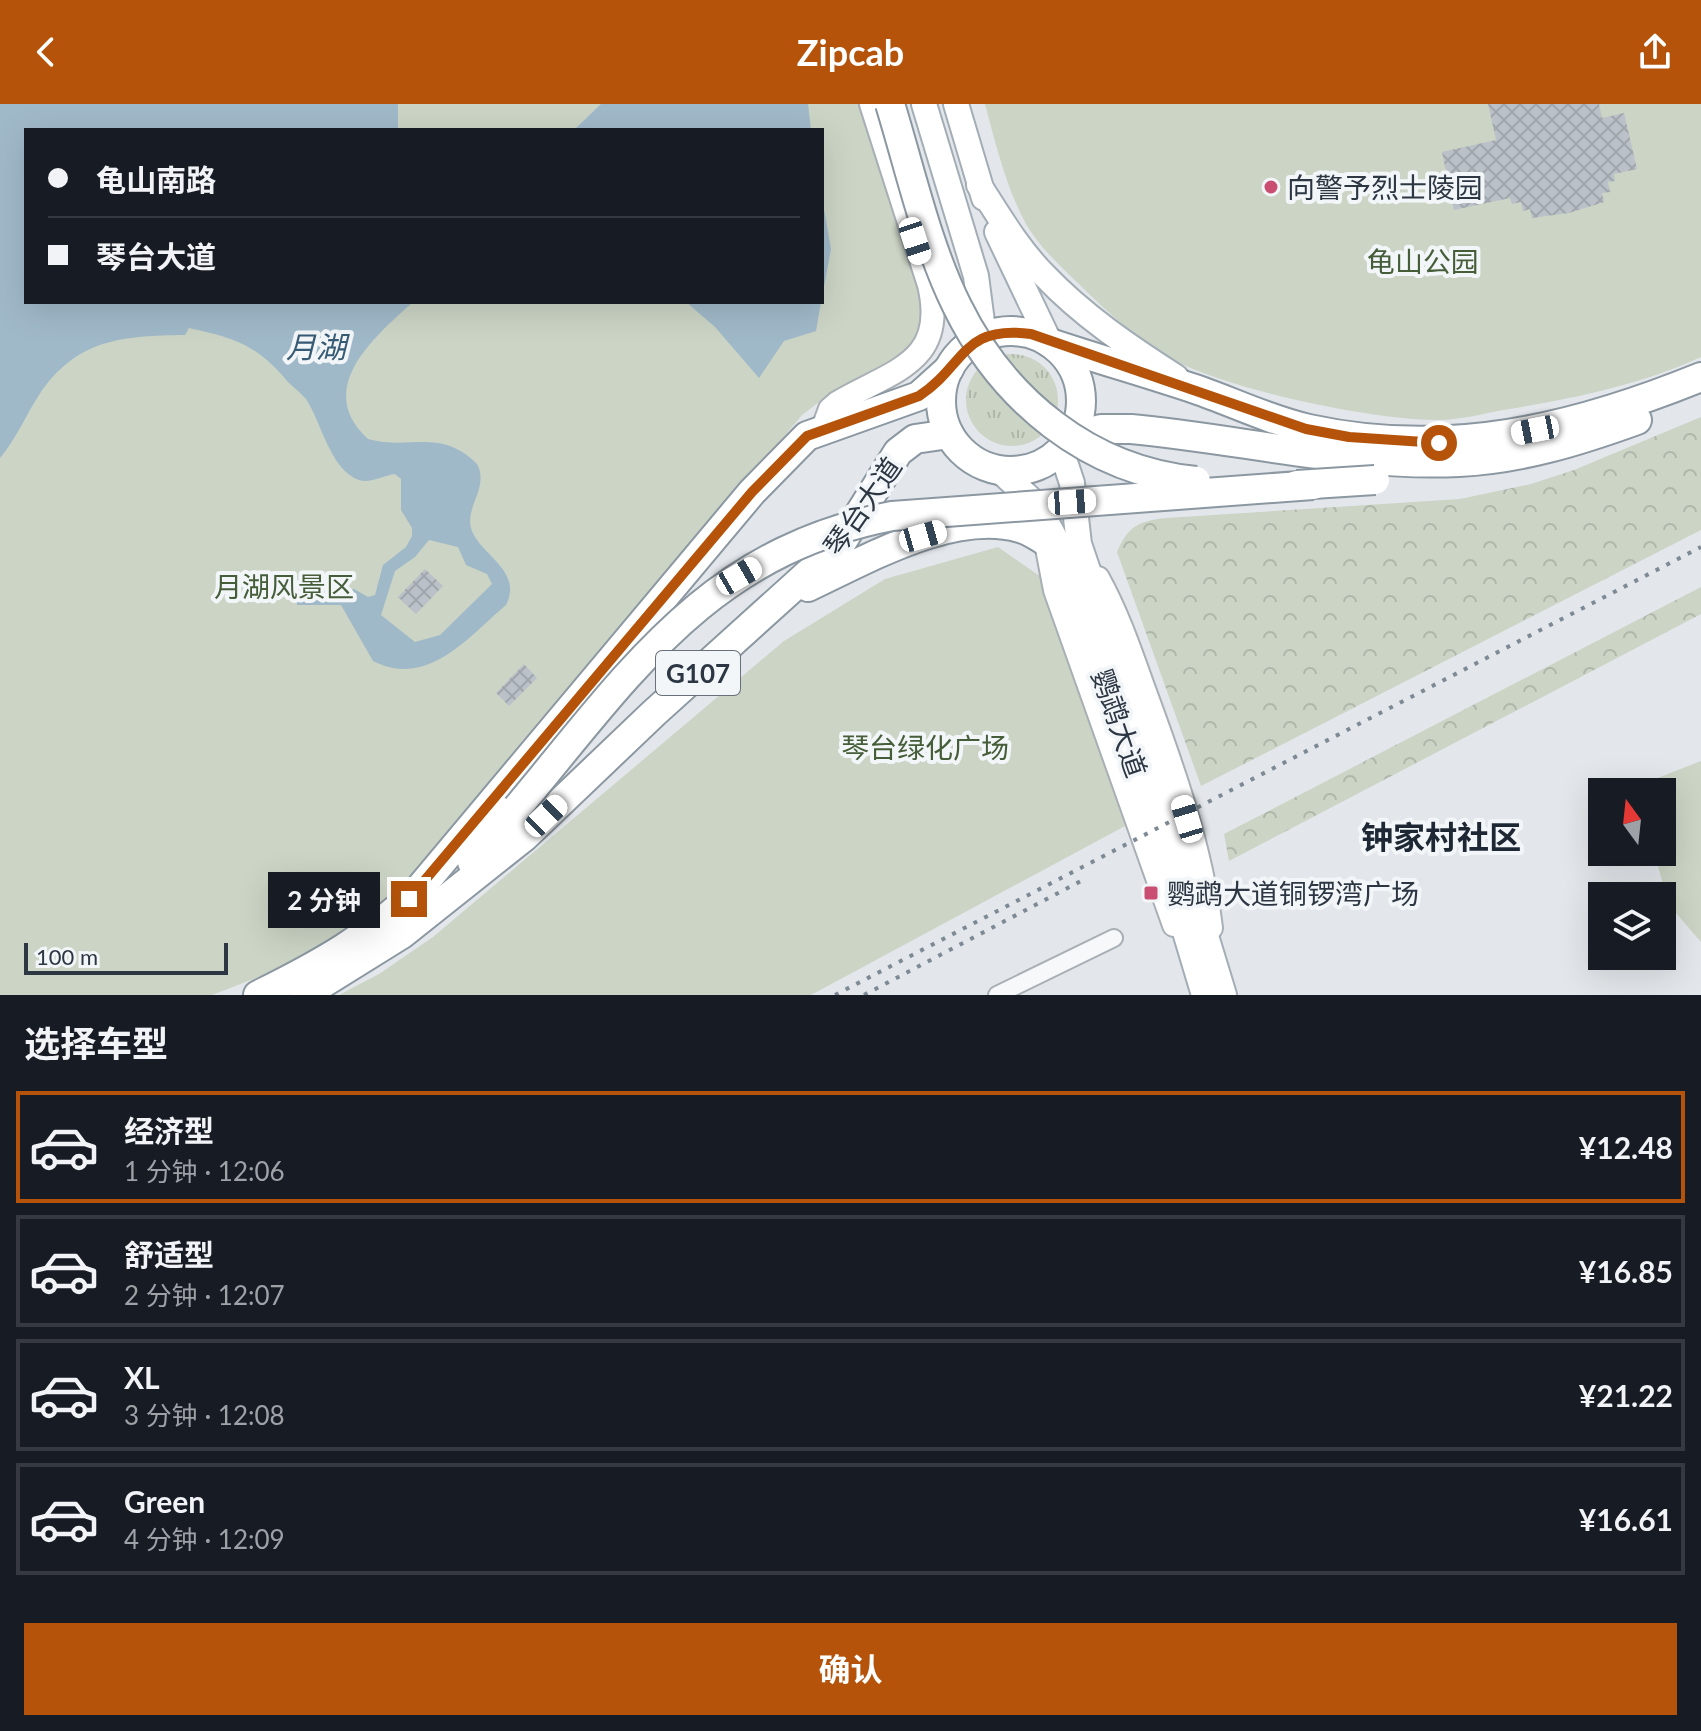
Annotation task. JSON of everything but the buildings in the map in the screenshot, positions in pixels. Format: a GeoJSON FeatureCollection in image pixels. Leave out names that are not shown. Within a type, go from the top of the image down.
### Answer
{"type":"FeatureCollection","features":[{"type":"Feature","properties":{"kind":"highway"},"geometry":{"type":"LineString","coordinates":[[890,104],[955,303],[985,355],[1038,413],[1100,456],[1140,471],[1233,485],[1313,485]]}},
{"type":"Feature","properties":{"kind":"highway"},"geometry":{"type":"LineString","coordinates":[[972,343],[990,334],[1011,331],[1031,334],[1306,429],[1349,437],[1439,443],[1535,430],[1628,404],[1701,377]]}},
{"type":"Feature","properties":{"kind":"highway","name":"G107"},"geometry":{"type":"LineString","coordinates":[[949,434],[941,413],[941,390],[949,369],[972,343]]}},
{"type":"Feature","properties":{"kind":"highway"},"geometry":{"type":"LineString","coordinates":[[1050,343],[1065,357],[1076,375],[1080,407],[1066,444]]}},
{"type":"Feature","properties":{"kind":"highway","name":"琴台大道"},"geometry":{"type":"LineString","coordinates":[[258,995],[347,947],[388,918],[420,888],[752,492],[807,436],[919,396],[949,369]]}},
{"type":"Feature","properties":{"kind":"highway"},"geometry":{"type":"LineString","coordinates":[[430,911],[676,624],[711,594],[796,544],[853,523],[892,516],[1375,480],[1461,462],[1513,456],[1584,439],[1701,395]]}},
{"type":"Feature","properties":{"kind":"highway"},"geometry":{"type":"LineString","coordinates":[[949,434],[970,458],[999,470],[1032,468],[1066,444],[1101,429],[1131,429],[1338,456],[1461,462]]}},
{"type":"Feature","properties":{"kind":"highway","name":"琴台大道"},"geometry":{"type":"LineString","coordinates":[[304,995],[357,966],[524,837],[840,545],[898,452],[915,439],[949,434]]}},
{"type":"Feature","properties":{"kind":"highway"},"geometry":{"type":"LineString","coordinates":[[779,601],[870,556],[939,532],[1001,524],[1023,528],[1063,547]]}},
{"type":"Feature","properties":{"kind":"main road"},"geometry":{"type":"LineString","coordinates":[[823,428],[830,409],[837,403],[912,362],[931,331],[933,307],[929,285],[871,104]]}},
{"type":"Feature","properties":{"kind":"main road"},"geometry":{"type":"LineString","coordinates":[[924,104],[969,248],[981,302],[982,322],[972,343]]}},
{"type":"Feature","properties":{"kind":"main road"},"geometry":{"type":"LineString","coordinates":[[956,104],[979,185],[1001,244],[1050,343]]}},
{"type":"Feature","properties":{"kind":"main road"},"geometry":{"type":"LineString","coordinates":[[979,185],[1017,243],[1044,275],[1135,350],[1194,389]]}},
{"type":"Feature","properties":{"kind":"main road","name":"鹦鹉大道"},"geometry":{"type":"LineString","coordinates":[[1063,547],[1072,483],[1066,444]]}},
{"type":"Feature","properties":{"kind":"main road","name":"鹦鹉大道"},"geometry":{"type":"LineString","coordinates":[[999,470],[1038,506],[1063,547],[1211,986]]}},
{"type":"Feature","properties":{"kind":"main road"},"geometry":{"type":"LineString","coordinates":[[1063,547],[1114,606],[1159,731],[1205,878],[1211,986]]}},
{"type":"Feature","properties":{"kind":"street"},"geometry":{"type":"LineString","coordinates":[[997,995],[1114,938]]}},
{"type":"Feature","properties":{"kind":"green space","name":"月湖风景区"},"geometry":{"type":"Polygon","coordinates":[[[0,104],[866,104],[922,289],[922,329],[907,351],[835,390],[802,415],[406,885],[340,936],[290,965],[212,995],[0,995],[0,104]]]}},
{"type":"Feature","properties":{"kind":"green space","name":"龟山公园"},"geometry":{"type":"Polygon","coordinates":[[[985,104],[1701,104],[1701,357],[1653,376],[1604,390],[1443,420],[1339,409],[1219,379],[1186,366],[1141,339],[1104,308],[1046,251],[1026,224],[1013,195],[985,104]]]}},
{"type":"Feature","properties":{"kind":"green space"},"geometry":{"type":"Polygon","coordinates":[[[1003,354],[1021,354],[1038,361],[1051,374],[1058,400],[1051,426],[1038,439],[1021,446],[1003,446],[986,439],[973,426],[966,409],[966,391],[973,374],[986,361],[1003,354]]]}},
{"type":"Feature","properties":{"kind":"green space"},"geometry":{"type":"Polygon","coordinates":[[[1701,417],[1701,530],[1201,786],[1117,552],[1136,526],[1166,518],[1460,499],[1531,484],[1574,470],[1701,417]]]}},
{"type":"Feature","properties":{"kind":"green space","name":"琴台绿化广场"},"geometry":{"type":"Polygon","coordinates":[[[998,547],[1044,579],[1125,826],[811,995],[339,995],[379,974],[433,937],[784,641],[885,579],[998,547]]]}},
{"type":"Feature","properties":{"kind":"green space"},"geometry":{"type":"Polygon","coordinates":[[[1701,587],[1701,614],[1229,861],[1224,834],[1701,587]]]}},
{"type":"Feature","properties":{"kind":"green space"},"geometry":{"type":"Polygon","coordinates":[[[1701,761],[1701,942],[1676,913],[1676,882],[1662,882],[1658,866],[1676,866],[1676,778],[1657,778],[1701,761]]]}},
{"type":"Feature","properties":{"kind":"water","name":"月湖"},"geometry":{"type":"Polygon","coordinates":[[[0,104],[398,104],[398,128],[24,128],[24,304],[411,304],[382,331],[355,365],[348,383],[346,401],[353,420],[368,439],[437,443],[450,446],[477,464],[480,481],[471,514],[472,531],[505,573],[510,593],[506,605],[462,644],[446,656],[412,669],[393,668],[373,661],[341,605],[297,605],[296,593],[354,589],[368,597],[375,595],[383,565],[406,547],[412,536],[412,528],[401,510],[401,479],[395,474],[363,481],[349,475],[333,456],[306,399],[266,359],[220,335],[189,328],[185,335],[122,339],[86,351],[54,376],[0,458],[0,104]],[[429,540],[415,557],[395,571],[381,615],[415,642],[440,635],[492,584],[487,574],[466,565],[458,547],[429,540]]]}},
{"type":"Feature","properties":{"kind":"water"},"geometry":{"type":"Polygon","coordinates":[[[601,104],[808,104],[811,128],[576,128],[601,104]]]}},
{"type":"Feature","properties":{"kind":"water"},"geometry":{"type":"Polygon","coordinates":[[[824,209],[831,249],[824,286],[824,209]]]}},
{"type":"Feature","properties":{"kind":"water"},"geometry":{"type":"Polygon","coordinates":[[[688,304],[821,304],[816,331],[784,341],[759,378],[715,327],[688,304]]]}},
{"type":"Feature","properties":{"kind":"railway"},"geometry":{"type":"LineString","coordinates":[[835,995],[1701,547]]}},
{"type":"Feature","properties":{"kind":"railway"},"geometry":{"type":"LineString","coordinates":[[864,995],[1081,881]]}},
{"type":"Feature","properties":{"kind":"place","name":"向警予烈士陵园"},"geometry":{"type":"Point","coordinates":[1271,187]}},
{"type":"Feature","properties":{"kind":"place","name":"鹦鹉大道铜锣湾广场"},"geometry":{"type":"Point","coordinates":[1151,893]}},
{"type":"Feature","properties":{"kind":"district","name":"钟家村社区"},"geometry":{"type":"Point","coordinates":[1441,836]}},
{"type":"Feature","properties":{"kind":"route"},"geometry":{"type":"LineString","coordinates":[[409,899],[695,564],[752,492],[807,436],[919,396],[934,386],[958,355],[990,334],[1011,331],[1031,334],[1306,429],[1349,437],[1439,443]]}}]}
